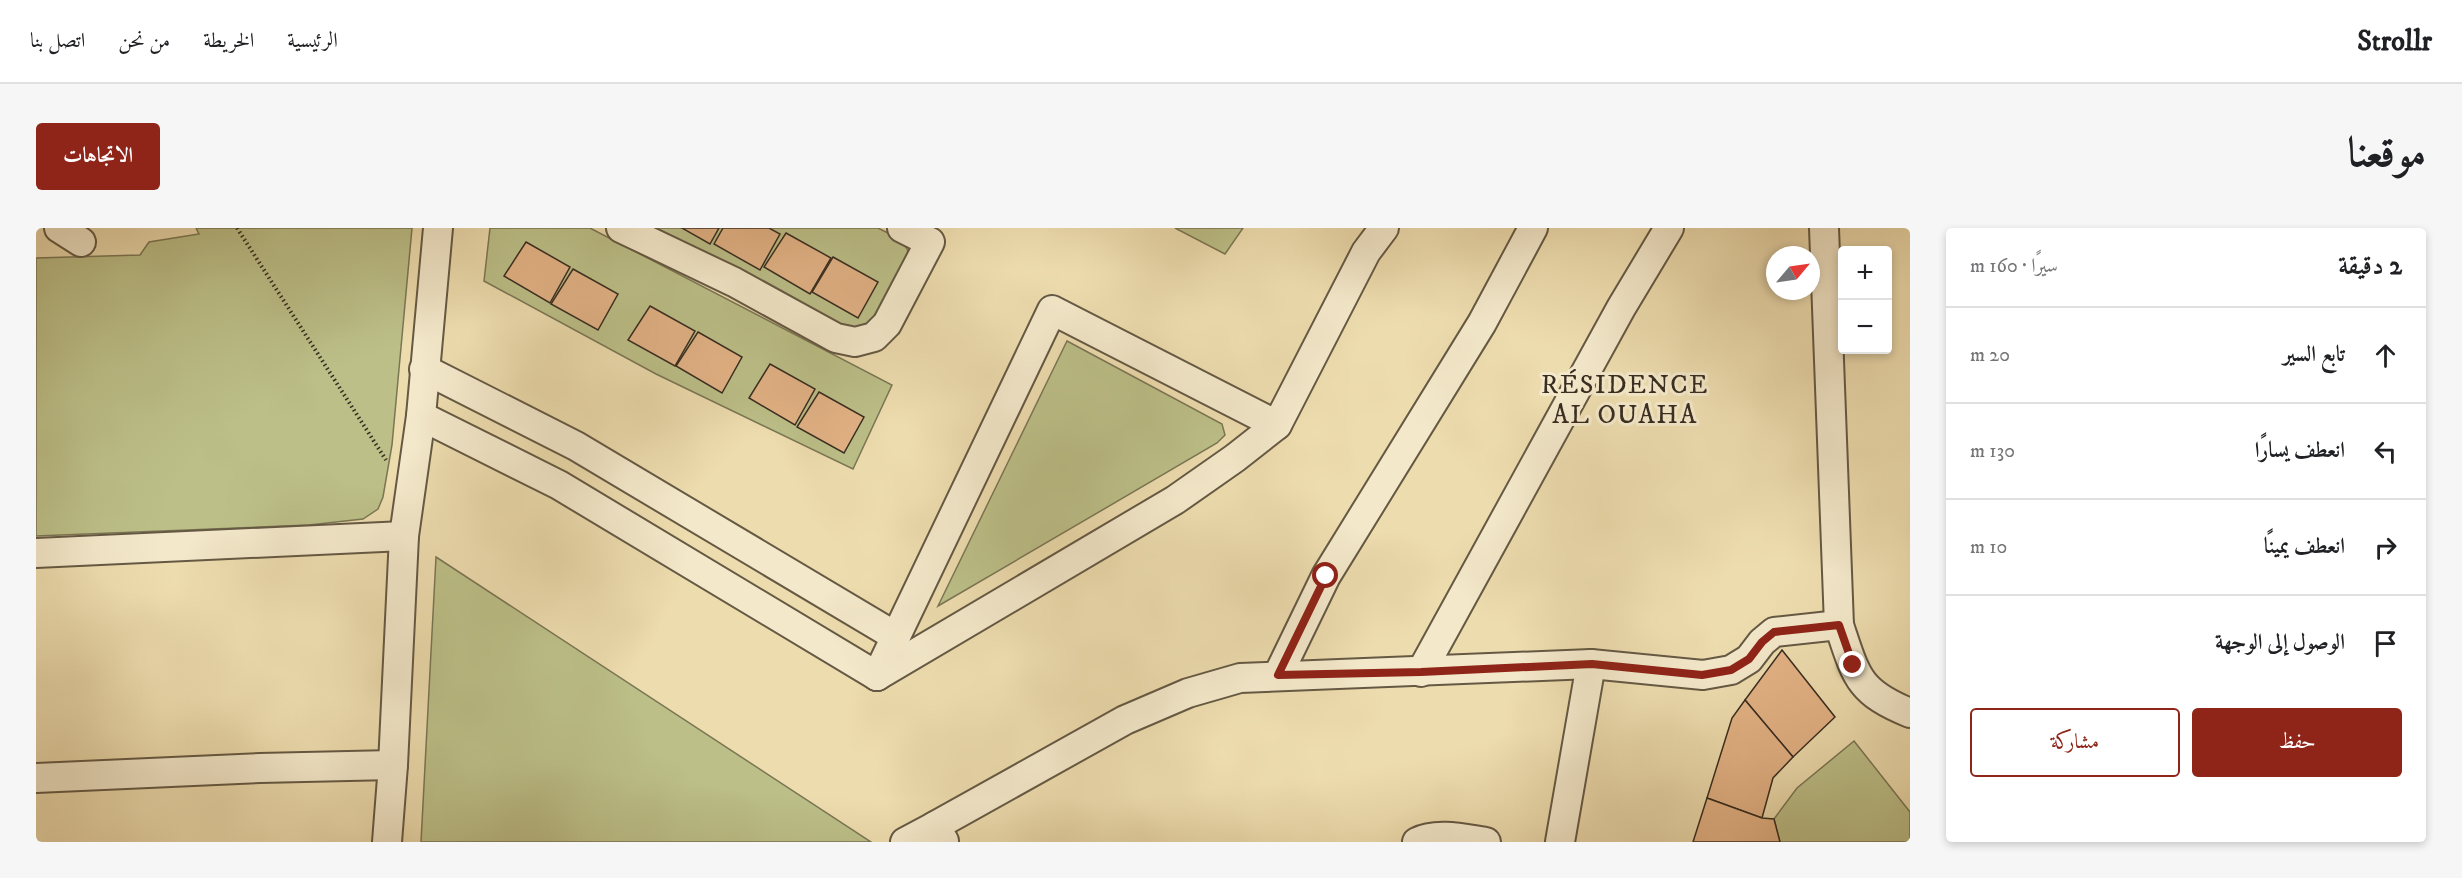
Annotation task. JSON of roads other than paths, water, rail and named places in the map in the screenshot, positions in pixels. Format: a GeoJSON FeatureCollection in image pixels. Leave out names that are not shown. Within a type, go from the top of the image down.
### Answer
{"type":"FeatureCollection","features":[{"type":"Feature","properties":{"kind":"street"},"geometry":{"type":"LineString","coordinates":[[387,842],[405,536],[421,416],[438,228]]}},
{"type":"Feature","properties":{"kind":"street"},"geometry":{"type":"LineString","coordinates":[[621,228],[734,282],[836,338],[855,342],[874,338],[887,324],[930,242],[902,228]]}},
{"type":"Feature","properties":{"kind":"street"},"geometry":{"type":"LineString","coordinates":[[877,676],[1175,500],[1235,458],[1276,424],[1366,252],[1384,228]]}},
{"type":"Feature","properties":{"kind":"street"},"geometry":{"type":"LineString","coordinates":[[1278,675],[1326,576],[1482,323],[1533,228]]}},
{"type":"Feature","properties":{"kind":"street"},"geometry":{"type":"LineString","coordinates":[[1421,672],[1621,308],[1669,228]]}},
{"type":"Feature","properties":{"kind":"street"},"geometry":{"type":"LineString","coordinates":[[1824,228],[1839,625],[1853,665],[1867,689],[1885,703],[1910,713]]}},
{"type":"Feature","properties":{"kind":"street"},"geometry":{"type":"LineString","coordinates":[[877,676],[1052,310],[1276,424]]}},
{"type":"Feature","properties":{"kind":"street"},"geometry":{"type":"LineString","coordinates":[[424,369],[576,446],[895,636]]}},
{"type":"Feature","properties":{"kind":"street"},"geometry":{"type":"LineString","coordinates":[[421,416],[559,485],[877,676]]}},
{"type":"Feature","properties":{"kind":"street"},"geometry":{"type":"LineString","coordinates":[[559,485],[576,446]]}},
{"type":"Feature","properties":{"kind":"street"},"geometry":{"type":"LineString","coordinates":[[36,553],[405,536]]}},
{"type":"Feature","properties":{"kind":"street"},"geometry":{"type":"LineString","coordinates":[[905,842],[939,834],[1125,720],[1188,693],[1240,678],[1592,664],[1702,675],[1731,670],[1749,659],[1762,642],[1774,632],[1839,625]]}},
{"type":"Feature","properties":{"kind":"street"},"geometry":{"type":"LineString","coordinates":[[1560,842],[1592,664]]}},
{"type":"Feature","properties":{"kind":"street"},"geometry":{"type":"LineString","coordinates":[[36,778],[260,768],[393,765]]}},
{"type":"Feature","properties":{"kind":"street"},"geometry":{"type":"LineString","coordinates":[[1417,842],[1426,838],[1486,842]]}},
{"type":"Feature","properties":{"kind":"district","name":"RÉSIDENCE AL OUAHA"},"geometry":{"type":"Point","coordinates":[1625,400]}}]}
